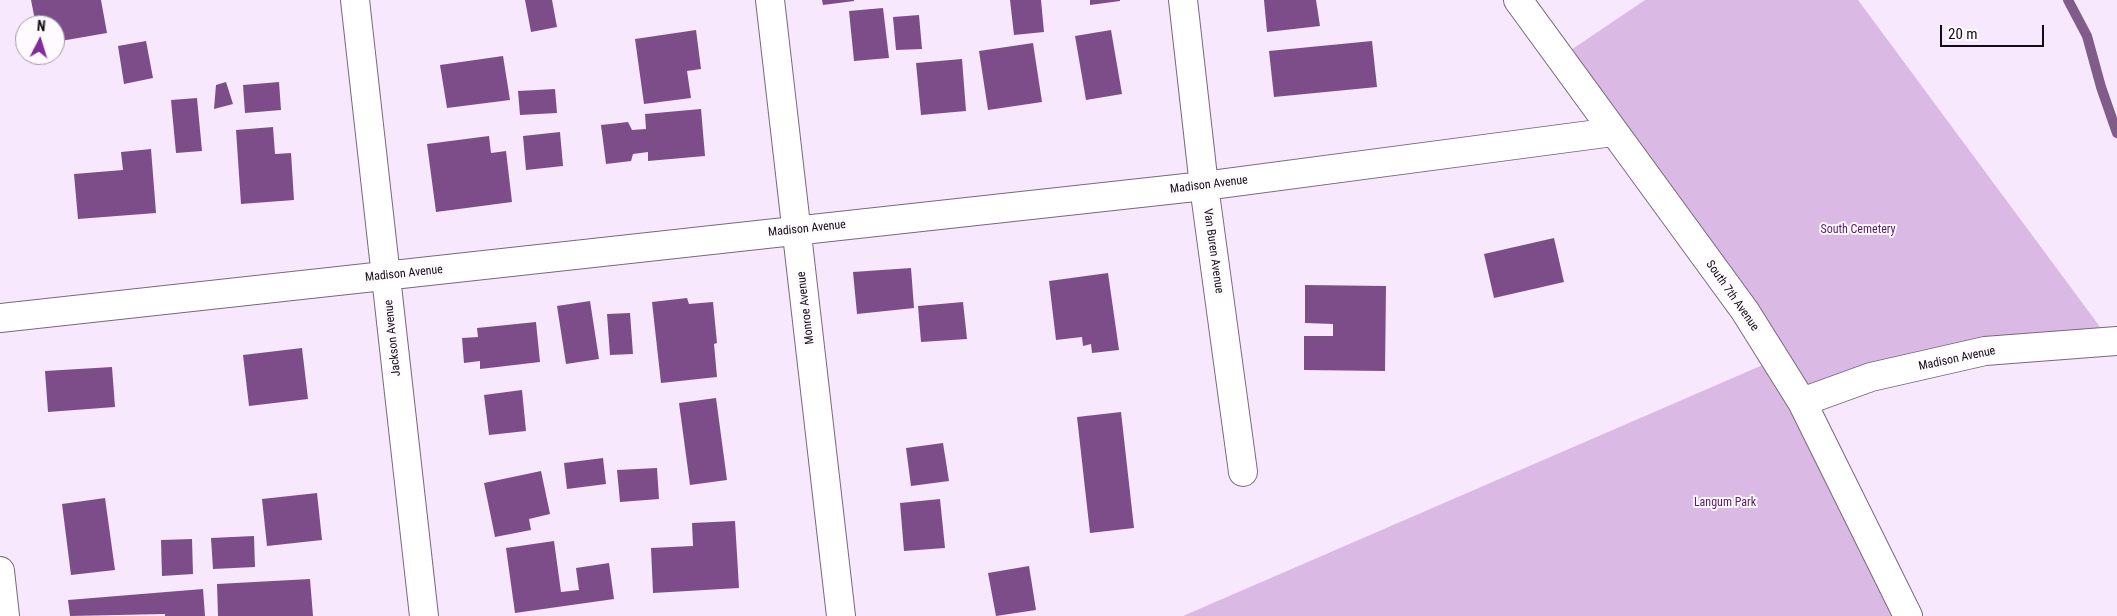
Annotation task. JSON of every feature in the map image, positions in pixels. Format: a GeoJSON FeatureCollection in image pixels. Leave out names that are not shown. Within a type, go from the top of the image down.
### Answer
{"type":"FeatureCollection","features":[{"type":"Feature","properties":{"kind":"street","name":"Jackson Avenue"},"geometry":{"type":"LineString","coordinates":[[355,0],[424,616]]}},
{"type":"Feature","properties":{"kind":"street","name":"Monroe Avenue"},"geometry":{"type":"LineString","coordinates":[[770,0],[841,616]]}},
{"type":"Feature","properties":{"kind":"street","name":"Van Buren Avenue"},"geometry":{"type":"LineString","coordinates":[[1183,0],[1204,186],[1243,472]]}},
{"type":"Feature","properties":{"kind":"street","name":"South 7th Avenue"},"geometry":{"type":"LineString","coordinates":[[1518,0],[1612,132],[1745,311],[1802,402],[1908,616]]}},
{"type":"Feature","properties":{"kind":"street","name":"Madison Avenue"},"geometry":{"type":"LineString","coordinates":[[0,318],[1204,186],[1612,132]]}},
{"type":"Feature","properties":{"kind":"street","name":"Madison Avenue"},"geometry":{"type":"LineString","coordinates":[[1802,402],[1870,378],[1986,351],[2117,341]]}},
{"type":"Feature","properties":{"kind":"street"},"geometry":{"type":"LineString","coordinates":[[0,571],[5,616]]}},
{"type":"Feature","properties":{"kind":"green space","name":"South Cemetery"},"geometry":{"type":"Polygon","coordinates":[[[1645,0],[1858,0],[2106,335],[1805,391],[1568,52],[1645,0]]]}},
{"type":"Feature","properties":{"kind":"green space","name":"Langum Park"},"geometry":{"type":"Polygon","coordinates":[[[1765,364],[1915,616],[1183,616],[1765,364]]]}},
{"type":"Feature","properties":{"kind":"building"},"geometry":{"type":"Polygon","coordinates":[[[31,0],[101,0],[107,33],[65,40],[65,15],[34,15],[31,0]]]}},
{"type":"Feature","properties":{"kind":"building"},"geometry":{"type":"Polygon","coordinates":[[[525,0],[552,0],[557,27],[531,32],[525,0]]]}},
{"type":"Feature","properties":{"kind":"building"},"geometry":{"type":"Polygon","coordinates":[[[822,0],[854,0],[854,1],[823,5],[822,0]]]}},
{"type":"Feature","properties":{"kind":"building"},"geometry":{"type":"Polygon","coordinates":[[[1010,0],[1041,0],[1044,32],[1014,35],[1010,0]]]}},
{"type":"Feature","properties":{"kind":"building"},"geometry":{"type":"Polygon","coordinates":[[[1090,0],[1120,0],[1120,1],[1090,5],[1090,0]]]}},
{"type":"Feature","properties":{"kind":"building"},"geometry":{"type":"Polygon","coordinates":[[[1264,0],[1316,0],[1320,26],[1267,32],[1264,0]]]}},
{"type":"Feature","properties":{"kind":"building"},"geometry":{"type":"Polygon","coordinates":[[[883,8],[889,58],[854,61],[849,11],[883,8]]]}},
{"type":"Feature","properties":{"kind":"building"},"geometry":{"type":"Polygon","coordinates":[[[919,15],[922,49],[896,50],[893,17],[919,15]]]}},
{"type":"Feature","properties":{"kind":"building"},"geometry":{"type":"Polygon","coordinates":[[[696,30],[701,69],[687,71],[691,98],[644,104],[635,39],[696,30]]]}},
{"type":"Feature","properties":{"kind":"building"},"geometry":{"type":"Polygon","coordinates":[[[1111,30],[1122,94],[1086,100],[1075,36],[1111,30]]]}},
{"type":"Feature","properties":{"kind":"building"},"geometry":{"type":"Polygon","coordinates":[[[146,41],[153,78],[124,84],[118,46],[146,41]]]}},
{"type":"Feature","properties":{"kind":"building"},"geometry":{"type":"Polygon","coordinates":[[[1372,41],[1377,87],[1274,97],[1269,51],[1372,41]]]}},
{"type":"Feature","properties":{"kind":"building"},"geometry":{"type":"Polygon","coordinates":[[[1033,43],[1042,102],[988,110],[979,51],[1033,43]]]}},
{"type":"Feature","properties":{"kind":"building"},"geometry":{"type":"Polygon","coordinates":[[[503,56],[510,100],[447,108],[440,65],[503,56]]]}},
{"type":"Feature","properties":{"kind":"building"},"geometry":{"type":"Polygon","coordinates":[[[962,59],[966,111],[921,115],[916,63],[962,59]]]}},
{"type":"Feature","properties":{"kind":"building"},"geometry":{"type":"Polygon","coordinates":[[[226,82],[233,104],[214,109],[216,85],[226,82]]]}},
{"type":"Feature","properties":{"kind":"building"},"geometry":{"type":"Polygon","coordinates":[[[279,82],[281,110],[245,113],[243,85],[279,82]]]}},
{"type":"Feature","properties":{"kind":"building"},"geometry":{"type":"Polygon","coordinates":[[[555,89],[557,113],[520,115],[518,91],[555,89]]]}},
{"type":"Feature","properties":{"kind":"building"},"geometry":{"type":"Polygon","coordinates":[[[197,98],[202,151],[176,153],[171,100],[197,98]]]}},
{"type":"Feature","properties":{"kind":"building"},"geometry":{"type":"Polygon","coordinates":[[[701,109],[705,156],[648,161],[648,152],[633,154],[631,161],[606,164],[601,125],[628,122],[632,130],[646,129],[645,114],[701,109]]]}},
{"type":"Feature","properties":{"kind":"building"},"geometry":{"type":"Polygon","coordinates":[[[273,127],[275,154],[291,153],[294,200],[241,204],[236,130],[273,127]]]}},
{"type":"Feature","properties":{"kind":"building"},"geometry":{"type":"Polygon","coordinates":[[[560,132],[563,166],[526,170],[523,136],[560,132]]]}},
{"type":"Feature","properties":{"kind":"building"},"geometry":{"type":"Polygon","coordinates":[[[489,136],[491,153],[506,151],[512,202],[436,212],[427,144],[489,136]]]}},
{"type":"Feature","properties":{"kind":"building"},"geometry":{"type":"Polygon","coordinates":[[[151,149],[156,213],[78,219],[74,174],[123,170],[121,152],[151,149]]]}},
{"type":"Feature","properties":{"kind":"building"},"geometry":{"type":"Polygon","coordinates":[[[1554,238],[1564,282],[1494,298],[1484,254],[1554,238]]]}},
{"type":"Feature","properties":{"kind":"building"},"geometry":{"type":"Polygon","coordinates":[[[911,268],[914,308],[857,314],[853,272],[911,268]]]}},
{"type":"Feature","properties":{"kind":"building"},"geometry":{"type":"Polygon","coordinates":[[[1108,273],[1119,350],[1092,353],[1091,344],[1083,346],[1082,337],[1056,340],[1049,281],[1108,273]]]}},
{"type":"Feature","properties":{"kind":"building"},"geometry":{"type":"Polygon","coordinates":[[[1305,285],[1386,286],[1385,371],[1304,370],[1304,336],[1333,336],[1333,324],[1305,323],[1305,285]]]}},
{"type":"Feature","properties":{"kind":"building"},"geometry":{"type":"Polygon","coordinates":[[[687,298],[689,304],[713,302],[717,343],[714,344],[717,377],[661,383],[652,302],[687,298]]]}},
{"type":"Feature","properties":{"kind":"building"},"geometry":{"type":"Polygon","coordinates":[[[590,301],[599,359],[566,364],[557,306],[590,301]]]}},
{"type":"Feature","properties":{"kind":"building"},"geometry":{"type":"Polygon","coordinates":[[[963,302],[967,339],[921,342],[918,306],[963,302]]]}},
{"type":"Feature","properties":{"kind":"building"},"geometry":{"type":"Polygon","coordinates":[[[630,313],[633,354],[610,355],[607,314],[630,313]]]}},
{"type":"Feature","properties":{"kind":"building"},"geometry":{"type":"Polygon","coordinates":[[[536,322],[540,362],[480,369],[480,361],[464,363],[462,338],[478,337],[477,328],[536,322]]]}},
{"type":"Feature","properties":{"kind":"building"},"geometry":{"type":"Polygon","coordinates":[[[302,348],[308,399],[249,406],[243,355],[302,348]]]}},
{"type":"Feature","properties":{"kind":"building"},"geometry":{"type":"Polygon","coordinates":[[[112,367],[115,407],[48,412],[45,371],[112,367]]]}},
{"type":"Feature","properties":{"kind":"building"},"geometry":{"type":"Polygon","coordinates":[[[522,390],[526,431],[489,435],[484,395],[522,390]]]}},
{"type":"Feature","properties":{"kind":"building"},"geometry":{"type":"Polygon","coordinates":[[[716,398],[727,480],[690,485],[679,403],[716,398]]]}},
{"type":"Feature","properties":{"kind":"building"},"geometry":{"type":"Polygon","coordinates":[[[1121,412],[1134,528],[1090,533],[1077,417],[1121,412]]]}},
{"type":"Feature","properties":{"kind":"building"},"geometry":{"type":"Polygon","coordinates":[[[943,443],[949,481],[911,486],[906,448],[943,443]]]}},
{"type":"Feature","properties":{"kind":"building"},"geometry":{"type":"Polygon","coordinates":[[[603,458],[606,484],[567,489],[564,463],[603,458]]]}},
{"type":"Feature","properties":{"kind":"building"},"geometry":{"type":"Polygon","coordinates":[[[657,468],[659,499],[620,502],[617,470],[657,468]]]}},
{"type":"Feature","properties":{"kind":"building"},"geometry":{"type":"Polygon","coordinates":[[[541,471],[550,514],[529,519],[531,530],[495,537],[484,483],[541,471]]]}},
{"type":"Feature","properties":{"kind":"building"},"geometry":{"type":"Polygon","coordinates":[[[317,493],[322,540],[267,546],[262,499],[317,493]]]}},
{"type":"Feature","properties":{"kind":"building"},"geometry":{"type":"Polygon","coordinates":[[[105,498],[115,570],[71,575],[62,504],[105,498]]]}},
{"type":"Feature","properties":{"kind":"building"},"geometry":{"type":"Polygon","coordinates":[[[940,499],[945,548],[904,551],[900,503],[940,499]]]}},
{"type":"Feature","properties":{"kind":"building"},"geometry":{"type":"Polygon","coordinates":[[[735,521],[739,588],[653,593],[651,548],[693,546],[692,523],[735,521]]]}},
{"type":"Feature","properties":{"kind":"building"},"geometry":{"type":"Polygon","coordinates":[[[254,536],[255,567],[213,569],[211,538],[254,536]]]}},
{"type":"Feature","properties":{"kind":"building"},"geometry":{"type":"Polygon","coordinates":[[[192,539],[193,574],[162,576],[161,540],[192,539]]]}},
{"type":"Feature","properties":{"kind":"building"},"geometry":{"type":"Polygon","coordinates":[[[554,541],[561,592],[579,590],[576,568],[609,563],[614,599],[515,613],[506,548],[554,541]]]}},
{"type":"Feature","properties":{"kind":"building"},"geometry":{"type":"Polygon","coordinates":[[[1029,566],[1036,610],[996,616],[988,573],[1029,566]]]}},
{"type":"Feature","properties":{"kind":"building"},"geometry":{"type":"Polygon","coordinates":[[[310,579],[313,616],[218,616],[217,584],[310,579]]]}},
{"type":"Feature","properties":{"kind":"building"},"geometry":{"type":"Polygon","coordinates":[[[203,589],[205,616],[165,616],[165,614],[70,616],[68,600],[203,589]]]}},
{"type":"Feature","properties":{"kind":"waterway"},"geometry":{"type":"LineString","coordinates":[[2068,0],[2087,36],[2101,87],[2117,133]]}}]}
